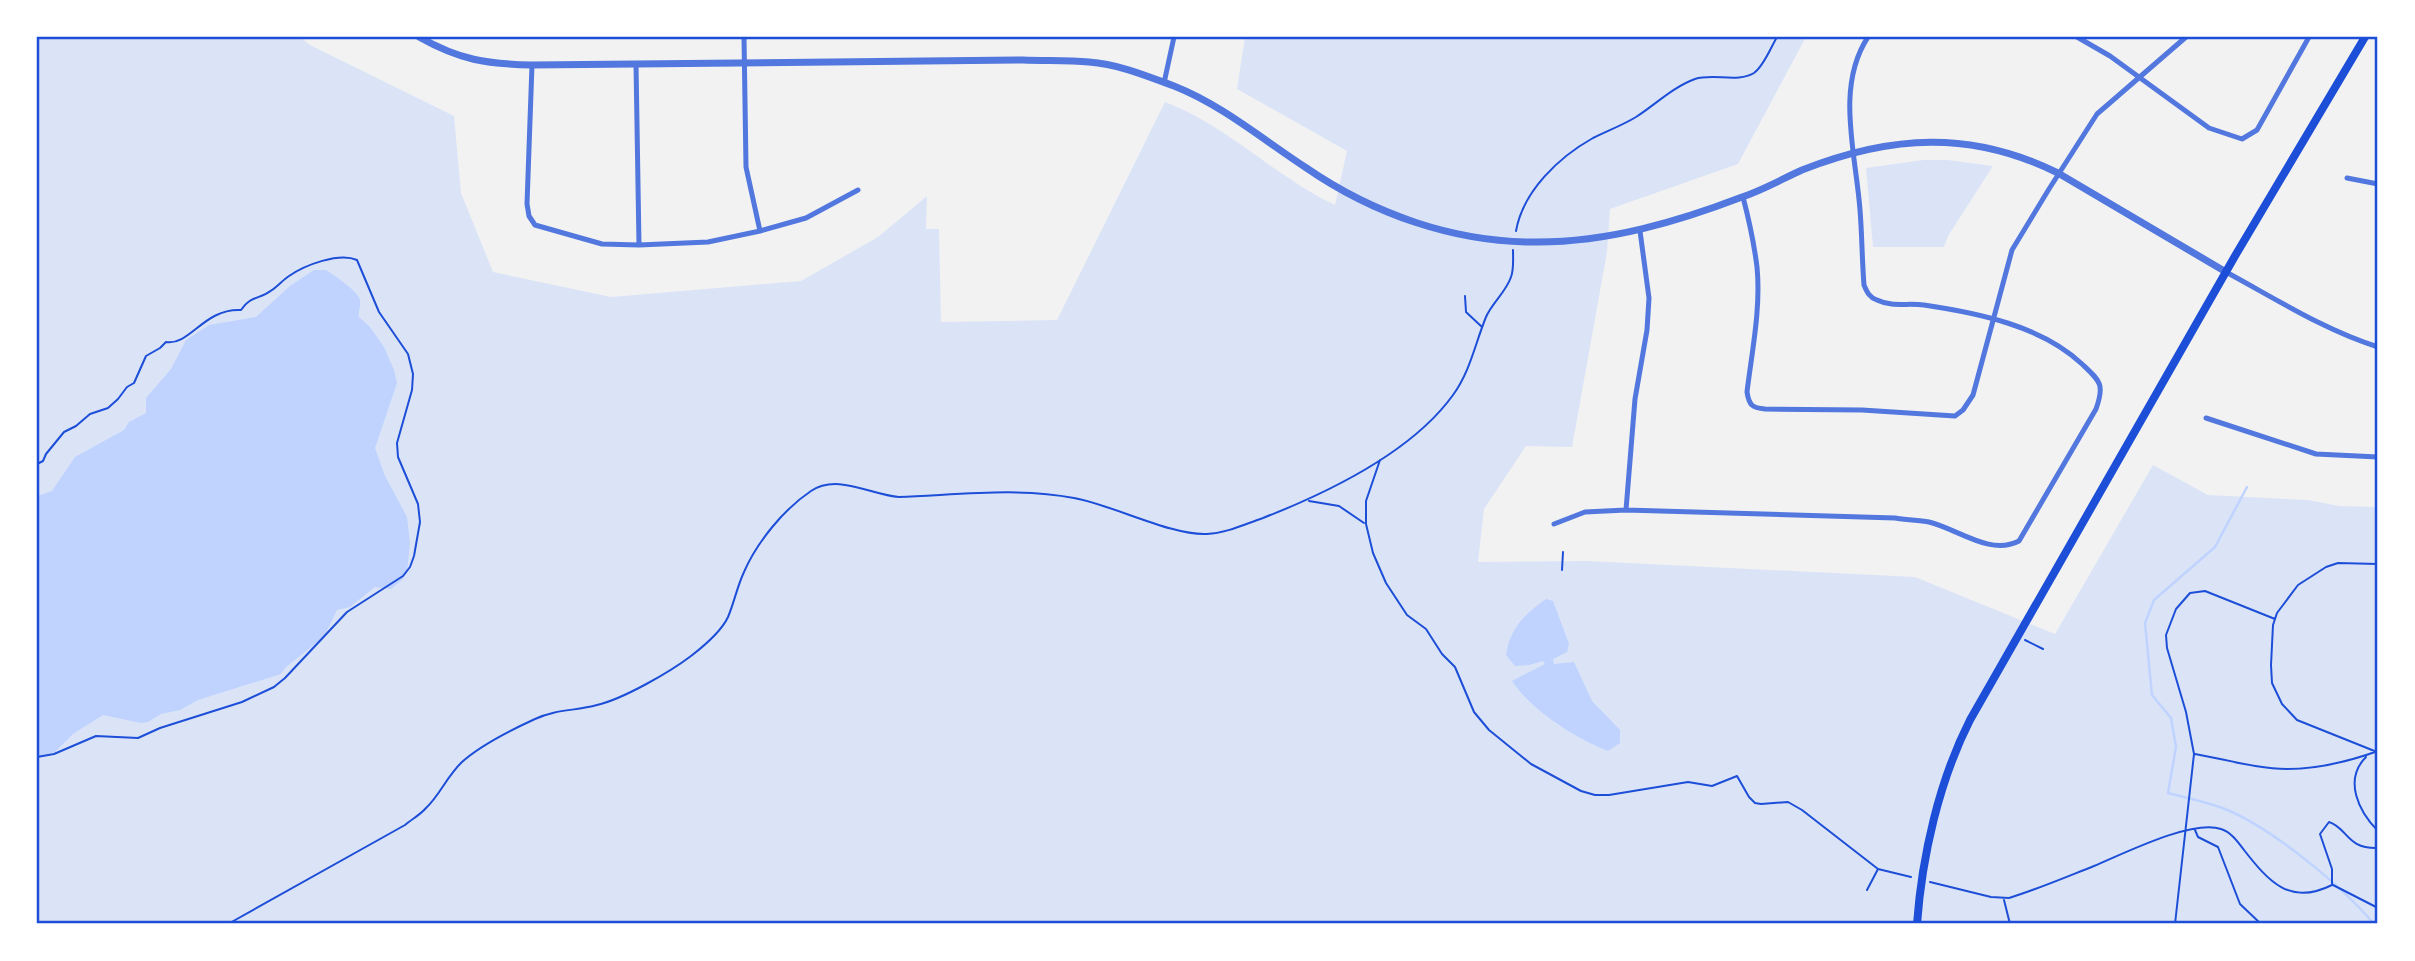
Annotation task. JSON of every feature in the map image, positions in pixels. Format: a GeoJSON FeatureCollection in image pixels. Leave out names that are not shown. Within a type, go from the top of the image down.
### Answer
{"type":"FeatureCollection","features":[{"type":"Feature","properties":{"kind":"main road"},"geometry":{"type":"LineString","coordinates":[[1917,922],[1933,825],[1954,751],[2226,272],[2365,37]]}},
{"type":"Feature","properties":{"kind":"street"},"geometry":{"type":"LineString","coordinates":[[419,37],[462,58],[498,64],[1010,60],[1091,62],[1125,69],[1220,108],[1308,170],[1355,196],[1431,228],[1476,238],[1514,242],[1553,242],[1640,231],[1743,197],[1802,170],[1854,152],[1898,143],[1936,141],[1973,144],[2031,159],[2309,319],[2352,339],[2378,347]]}},
{"type":"Feature","properties":{"kind":"street"},"geometry":{"type":"LineString","coordinates":[[744,37],[746,167],[760,232]]}},
{"type":"Feature","properties":{"kind":"street"},"geometry":{"type":"LineString","coordinates":[[1164,83],[1174,37]]}},
{"type":"Feature","properties":{"kind":"street"},"geometry":{"type":"LineString","coordinates":[[1554,524],[1586,512],[1626,510],[1895,518],[1929,522],[1994,547],[2009,546],[2019,541],[2096,409],[2102,393],[2099,380],[2072,355],[2030,331],[1938,307],[1889,304],[1875,300],[1868,294],[1864,285],[1849,109],[1850,83],[1861,47],[1868,37]]}},
{"type":"Feature","properties":{"kind":"street"},"geometry":{"type":"LineString","coordinates":[[2077,37],[2110,56],[2209,128],[2242,139],[2257,130],[2309,37]]}},
{"type":"Feature","properties":{"kind":"street"},"geometry":{"type":"LineString","coordinates":[[1743,197],[1757,269],[1757,314],[1747,392],[1748,403],[1754,408],[1862,410],[1955,416],[1963,410],[1973,395],[2012,250],[2058,173],[2097,114],[2186,37]]}},
{"type":"Feature","properties":{"kind":"street"},"geometry":{"type":"LineString","coordinates":[[636,64],[639,245]]}},
{"type":"Feature","properties":{"kind":"street"},"geometry":{"type":"LineString","coordinates":[[532,65],[528,216],[535,225],[602,244],[708,242],[760,232],[806,218],[858,190]]}},
{"type":"Feature","properties":{"kind":"street"},"geometry":{"type":"LineString","coordinates":[[2347,178],[2378,184]]}},
{"type":"Feature","properties":{"kind":"street"},"geometry":{"type":"LineString","coordinates":[[1626,510],[1634,410],[1647,330],[1649,298],[1640,231]]}},
{"type":"Feature","properties":{"kind":"street"},"geometry":{"type":"LineString","coordinates":[[2206,418],[2316,454],[2378,457]]}},
{"type":"Feature","properties":{"kind":"path"},"geometry":{"type":"LineString","coordinates":[[228,924],[405,825],[427,808],[463,761],[490,743],[536,718],[559,710],[596,706],[613,700],[676,667],[693,655],[718,632],[727,619],[744,570],[764,538],[786,513],[812,490],[824,485],[844,484],[899,497],[1038,494],[1071,497],[1176,530],[1205,534],[1231,530],[1308,500],[1381,459],[1419,433],[1453,395],[1463,379],[1490,310],[1511,278],[1517,223],[1529,197],[1548,174],[1574,150],[1634,118],[1678,87],[1709,76],[1742,76],[1753,73],[1777,37]]}},
{"type":"Feature","properties":{"kind":"path"},"geometry":{"type":"LineString","coordinates":[[37,464],[43,461],[64,432],[90,414],[108,408],[118,399],[127,387],[134,383],[146,356],[166,342],[179,342],[205,320],[231,310],[241,310],[247,301],[272,291],[296,271],[338,256],[349,256],[357,260],[379,312],[408,354],[412,390],[397,443],[398,457],[418,504],[420,522],[414,556],[403,576],[347,612],[274,687],[242,702],[160,727],[138,737],[96,736],[54,754],[37,757]]}},
{"type":"Feature","properties":{"kind":"path"},"geometry":{"type":"LineString","coordinates":[[1465,296],[1466,312],[1483,327]]}},
{"type":"Feature","properties":{"kind":"path"},"geometry":{"type":"LineString","coordinates":[[1381,459],[1368,494],[1366,524],[1373,554],[1386,583],[1407,615],[1426,629],[1442,654],[1455,667],[1472,708],[1487,729],[1529,762],[1581,791],[1604,796],[1688,782],[1710,786],[1737,776],[1753,801],[1761,804],[1786,802],[1801,809],[1878,869],[1912,877]]}},
{"type":"Feature","properties":{"kind":"path"},"geometry":{"type":"LineString","coordinates":[[1308,500],[1339,506],[1366,524]]}},
{"type":"Feature","properties":{"kind":"path"},"geometry":{"type":"LineString","coordinates":[[1562,570],[1563,552]]}},
{"type":"Feature","properties":{"kind":"path"},"geometry":{"type":"LineString","coordinates":[[2378,565],[2338,564],[2326,567],[2298,585],[2277,613],[2271,665],[2272,683],[2282,704],[2297,720],[2332,732],[2362,748],[2378,751]]}},
{"type":"Feature","properties":{"kind":"path"},"geometry":{"type":"LineString","coordinates":[[2175,924],[2194,754],[2186,712],[2167,648],[2169,624],[2176,609],[2190,593],[2205,591],[2275,619]]}},
{"type":"Feature","properties":{"kind":"path"},"geometry":{"type":"LineString","coordinates":[[2018,635],[2043,649]]}},
{"type":"Feature","properties":{"kind":"path"},"geometry":{"type":"LineString","coordinates":[[2194,754],[2285,769],[2311,767],[2367,756],[2378,751]]}},
{"type":"Feature","properties":{"kind":"path"},"geometry":{"type":"LineString","coordinates":[[2367,756],[2356,772],[2354,787],[2356,797],[2369,822],[2378,831]]}},
{"type":"Feature","properties":{"kind":"path"},"geometry":{"type":"LineString","coordinates":[[2332,885],[2332,869],[2320,834],[2329,822],[2336,824],[2347,838],[2360,845],[2378,848]]}},
{"type":"Feature","properties":{"kind":"path"},"geometry":{"type":"LineString","coordinates":[[1923,880],[2004,899],[2155,841],[2195,829],[2215,828],[2227,831],[2268,879],[2281,887],[2308,893],[2318,892],[2332,885]]}},
{"type":"Feature","properties":{"kind":"path"},"geometry":{"type":"LineString","coordinates":[[2195,829],[2198,837],[2218,847],[2240,904],[2261,924]]}},
{"type":"Feature","properties":{"kind":"path"},"geometry":{"type":"LineString","coordinates":[[1867,890],[1878,869]]}},
{"type":"Feature","properties":{"kind":"path"},"geometry":{"type":"LineString","coordinates":[[2332,885],[2378,908]]}},
{"type":"Feature","properties":{"kind":"path"},"geometry":{"type":"LineString","coordinates":[[2004,899],[2010,924]]}},
{"type":"Feature","properties":{"kind":"shaded area"},"geometry":{"type":"Polygon","coordinates":[[[37,37],[300,37],[310,45],[454,116],[461,193],[493,272],[611,297],[801,281],[878,237],[927,196],[926,229],[939,229],[941,322],[1057,320],[1165,102],[1210,124],[1292,180],[1335,205],[1347,151],[1237,89],[1245,37],[1806,37],[1738,164],[1610,209],[1607,252],[1572,447],[1526,446],[1484,509],[1478,562],[1588,561],[1915,577],[2055,634],[2153,465],[2208,495],[2378,507],[2378,924],[37,924],[37,37]]]}},
{"type":"Feature","properties":{"kind":"shaded area"},"geometry":{"type":"Polygon","coordinates":[[[1923,160],[1948,160],[1993,166],[1948,236],[1944,247],[1873,247],[1866,168],[1923,160]]]}},
{"type":"Feature","properties":{"kind":"water"},"geometry":{"type":"Polygon","coordinates":[[[314,270],[326,270],[359,297],[359,317],[384,347],[394,370],[397,383],[375,448],[385,476],[407,517],[410,543],[407,573],[391,589],[375,587],[350,607],[337,610],[324,637],[281,674],[198,700],[148,722],[103,715],[73,734],[55,752],[37,757],[37,496],[52,491],[75,457],[124,430],[129,422],[146,413],[146,398],[171,369],[186,340],[209,325],[256,317],[290,286],[314,270]]]}},
{"type":"Feature","properties":{"kind":"water"},"geometry":{"type":"Polygon","coordinates":[[[1546,599],[1553,601],[1569,644],[1567,652],[1553,659],[1554,664],[1574,662],[1592,701],[1620,730],[1620,743],[1608,751],[1555,722],[1530,702],[1512,681],[1545,664],[1543,661],[1515,666],[1506,655],[1511,637],[1520,622],[1546,599]]]}},
{"type":"Feature","properties":{"kind":"waterway"},"geometry":{"type":"LineString","coordinates":[[2247,487],[2215,547],[2154,600],[2145,623],[2152,695],[2171,718],[2176,747],[2168,793],[2225,809],[2264,830],[2325,876],[2374,924]]}}]}
